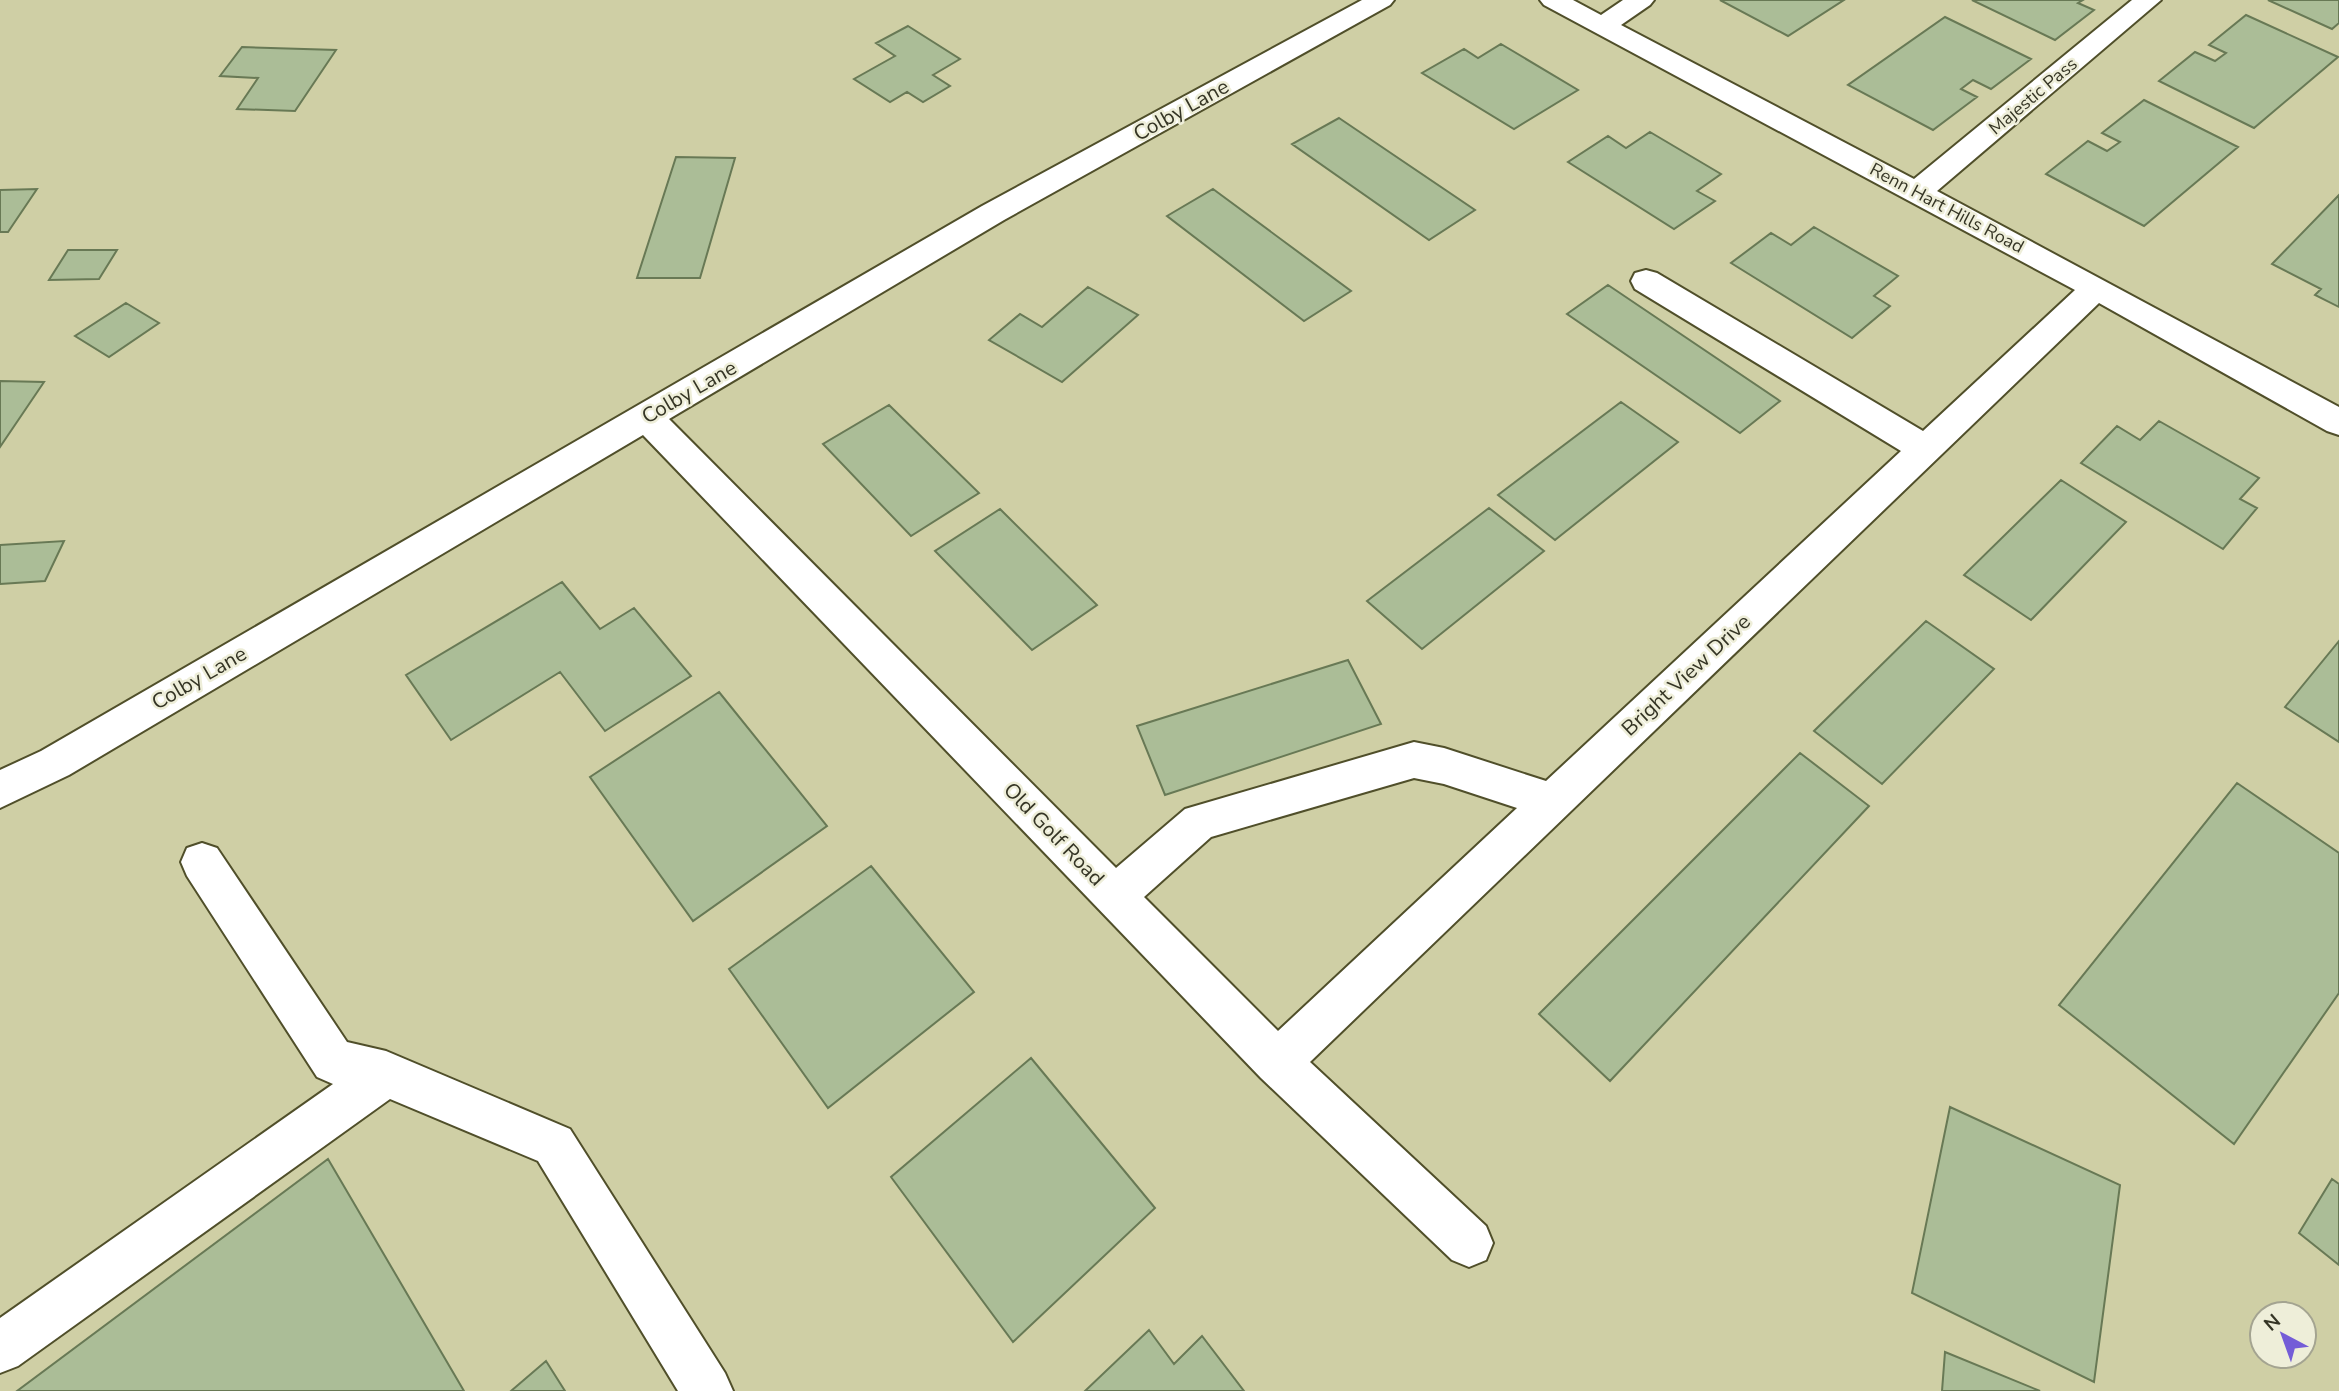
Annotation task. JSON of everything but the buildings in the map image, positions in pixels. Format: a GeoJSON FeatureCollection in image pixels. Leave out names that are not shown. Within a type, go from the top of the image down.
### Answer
{"type":"FeatureCollection","features":[{"type":"Feature","properties":{"kind":"street","name":"Colby Lane"},"geometry":{"type":"LineString","coordinates":[[0,790],[55,762],[993,213],[1381,0]]}},
{"type":"Feature","properties":{"kind":"street","name":"Renn Hart Hills Road"},"geometry":{"type":"LineString","coordinates":[[1553,0],[2096,288],[2339,422]]}},
{"type":"Feature","properties":{"kind":"street"},"geometry":{"type":"LineString","coordinates":[[1603,25],[1641,0]]}},
{"type":"Feature","properties":{"kind":"street","name":"Majestic Pass"},"geometry":{"type":"LineString","coordinates":[[1917,192],[2148,0]]}},
{"type":"Feature","properties":{"kind":"street"},"geometry":{"type":"LineString","coordinates":[[1646,281],[1926,449]]}},
{"type":"Feature","properties":{"kind":"street","name":"Bright View Drive"},"geometry":{"type":"LineString","coordinates":[[1277,1062],[2096,288]]}},
{"type":"Feature","properties":{"kind":"street","name":"Old Golf Road"},"geometry":{"type":"LineString","coordinates":[[646,417],[1277,1062],[1469,1242]]}},
{"type":"Feature","properties":{"kind":"street"},"geometry":{"type":"LineString","coordinates":[[1114,896],[1199,822],[1414,760],[1444,766],[1552,801]]}},
{"type":"Feature","properties":{"kind":"street"},"geometry":{"type":"LineString","coordinates":[[202,862],[333,1062],[386,1074],[554,1146],[707,1391]]}},
{"type":"Feature","properties":{"kind":"street"},"geometry":{"type":"LineString","coordinates":[[0,1348],[386,1074]]}}]}
